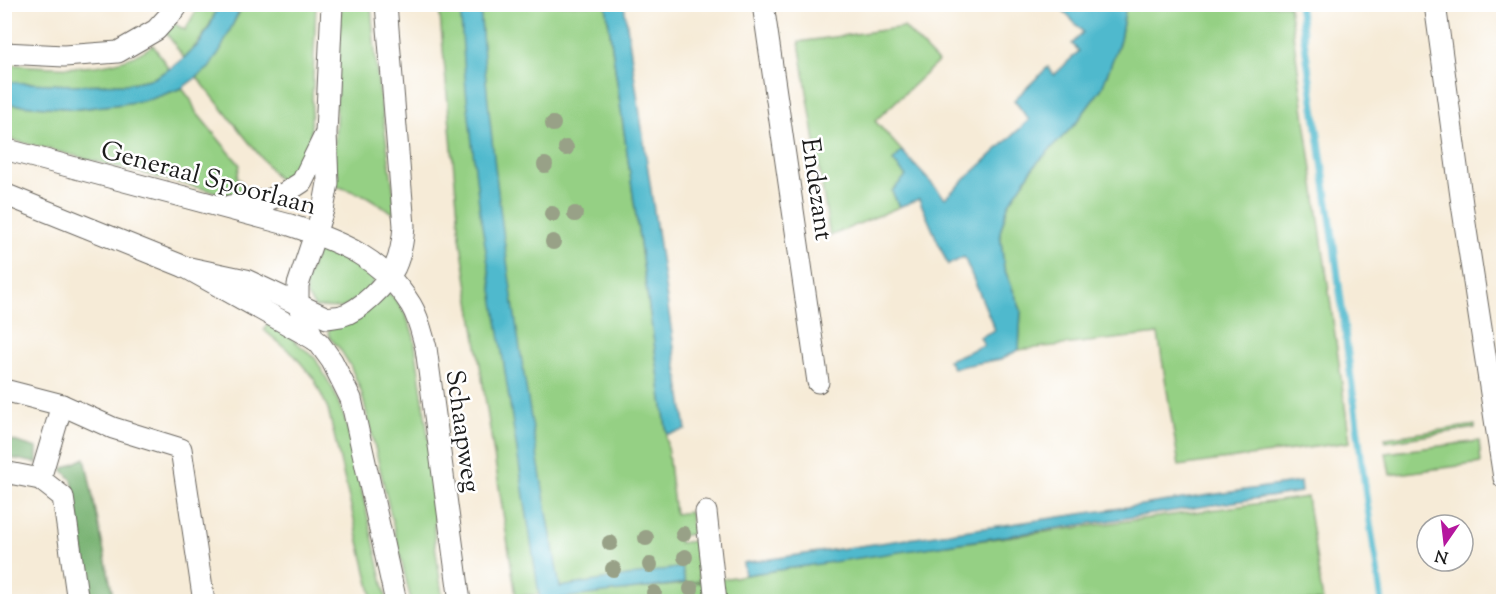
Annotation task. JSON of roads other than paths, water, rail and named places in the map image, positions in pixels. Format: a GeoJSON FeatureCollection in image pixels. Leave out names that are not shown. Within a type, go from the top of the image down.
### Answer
{"type":"FeatureCollection","features":[{"type":"Feature","properties":{"kind":"street"},"geometry":{"type":"LineString","coordinates":[[4,53],[64,56],[118,52],[156,30],[177,4]]}},
{"type":"Feature","properties":{"kind":"street"},"geometry":{"type":"LineString","coordinates":[[314,339],[298,305],[298,285],[323,210],[328,183],[326,133],[332,4]]}},
{"type":"Feature","properties":{"kind":"street"},"geometry":{"type":"LineString","coordinates":[[185,267],[246,280],[327,318],[354,310],[370,298],[389,277],[399,256],[404,226],[386,4]]}},
{"type":"Feature","properties":{"kind":"street","name":"Endezant"},"geometry":{"type":"LineString","coordinates":[[763,4],[818,382]]}},
{"type":"Feature","properties":{"kind":"street"},"geometry":{"type":"LineString","coordinates":[[1434,4],[1503,478]]}},
{"type":"Feature","properties":{"kind":"street"},"geometry":{"type":"LineString","coordinates":[[221,207],[270,199],[302,182],[326,133]]}},
{"type":"Feature","properties":{"kind":"street","name":"Generaal Spoorlaan"},"geometry":{"type":"LineString","coordinates":[[4,149],[291,225],[337,241],[368,258],[389,277]]}},
{"type":"Feature","properties":{"kind":"street"},"geometry":{"type":"LineString","coordinates":[[4,194],[185,267],[320,343],[351,399],[396,602]]}},
{"type":"Feature","properties":{"kind":"street","name":"Schaapweg"},"geometry":{"type":"LineString","coordinates":[[389,277],[411,305],[426,348],[460,602]]}},
{"type":"Feature","properties":{"kind":"street"},"geometry":{"type":"LineString","coordinates":[[4,390],[62,405],[113,428],[181,449],[204,602]]}},
{"type":"Feature","properties":{"kind":"street"},"geometry":{"type":"LineString","coordinates":[[40,479],[62,405]]}},
{"type":"Feature","properties":{"kind":"street"},"geometry":{"type":"LineString","coordinates":[[4,472],[40,479],[63,496],[78,602]]}},
{"type":"Feature","properties":{"kind":"street"},"geometry":{"type":"LineString","coordinates":[[706,512],[716,602]]}},
{"type":"Feature","properties":{"kind":"water"},"geometry":{"type":"Polygon","coordinates":[[[218,5],[242,5],[220,51],[209,68],[182,88],[151,99],[78,109],[5,104],[5,82],[69,85],[127,84],[154,78],[184,58],[200,43],[211,24],[218,5]]]}},
{"type":"Feature","properties":{"kind":"water"},"geometry":{"type":"Polygon","coordinates":[[[460,5],[480,5],[493,151],[512,297],[560,587],[682,567],[685,583],[540,601],[480,213],[466,90],[460,5]]]}},
{"type":"Feature","properties":{"kind":"water"},"geometry":{"type":"Polygon","coordinates":[[[606,5],[624,5],[686,430],[667,434],[606,5]]]}},
{"type":"Feature","properties":{"kind":"water"},"geometry":{"type":"Polygon","coordinates":[[[1058,5],[1126,5],[1120,40],[1102,88],[1075,124],[1035,165],[1008,205],[1000,232],[1004,268],[1021,310],[1019,350],[1001,359],[953,368],[948,360],[984,345],[980,337],[995,330],[964,257],[948,265],[919,199],[899,207],[892,191],[906,176],[893,161],[902,151],[945,198],[1029,120],[1014,100],[1048,67],[1054,75],[1079,51],[1072,44],[1083,32],[1058,5]]]}},
{"type":"Feature","properties":{"kind":"water"},"geometry":{"type":"Polygon","coordinates":[[[1300,482],[1301,492],[745,575],[743,563],[1300,482]]]}},
{"type":"Feature","properties":{"kind":"waterway"},"geometry":{"type":"LineString","coordinates":[[1299,4],[1382,602]]}}]}
